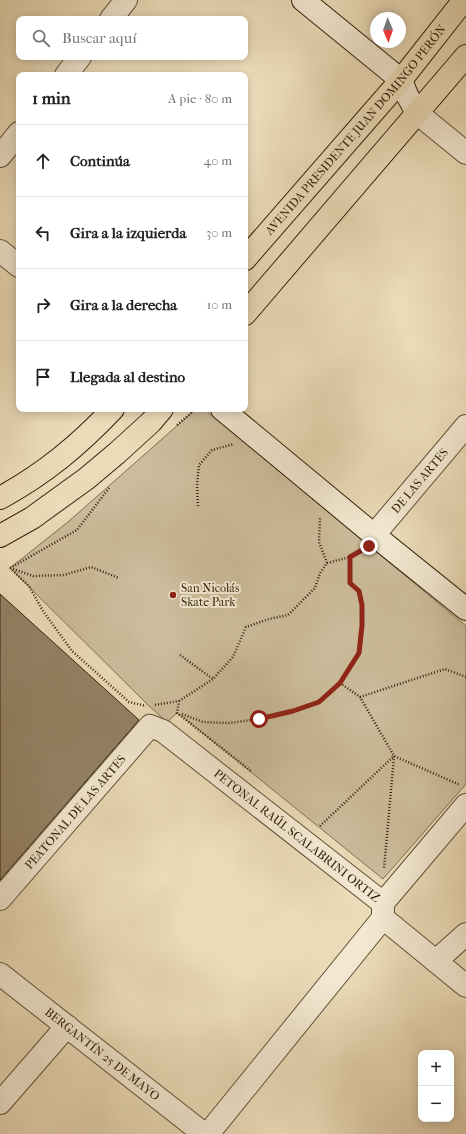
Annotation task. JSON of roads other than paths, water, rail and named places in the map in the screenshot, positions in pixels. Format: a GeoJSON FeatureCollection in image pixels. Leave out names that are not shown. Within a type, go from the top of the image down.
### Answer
{"type":"FeatureCollection","features":[{"type":"Feature","properties":{"kind":"main road","name":"AVENIDA PRESIDENTE JUAN DOMINGO PERÓN"},"geometry":{"type":"LineString","coordinates":[[248,256],[401,80],[464,0]]}},
{"type":"Feature","properties":{"kind":"main road"},"geometry":{"type":"LineString","coordinates":[[248,310],[466,56]]}},
{"type":"Feature","properties":{"kind":"main road"},"geometry":{"type":"LineString","coordinates":[[0,498],[44,472],[93,430],[111,412]]}},
{"type":"Feature","properties":{"kind":"main road"},"geometry":{"type":"LineString","coordinates":[[0,536],[32,518],[86,479],[151,422],[159,412]]}},
{"type":"Feature","properties":{"kind":"street"},"geometry":{"type":"LineString","coordinates":[[113,16],[126,0]]}},
{"type":"Feature","properties":{"kind":"street"},"geometry":{"type":"LineString","coordinates":[[303,0],[401,80],[417,113],[466,153]]}},
{"type":"Feature","properties":{"kind":"street"},"geometry":{"type":"LineString","coordinates":[[68,72],[78,60]]}},
{"type":"Feature","properties":{"kind":"street"},"geometry":{"type":"LineString","coordinates":[[0,156],[16,137]]}},
{"type":"Feature","properties":{"kind":"street"},"geometry":{"type":"LineString","coordinates":[[0,251],[16,264]]}},
{"type":"Feature","properties":{"kind":"street"},"geometry":{"type":"LineString","coordinates":[[225,412],[368,542],[466,609]]}},
{"type":"Feature","properties":{"kind":"street","name":"DE LAS ARTES"},"geometry":{"type":"LineString","coordinates":[[368,542],[466,426]]}},
{"type":"Feature","properties":{"kind":"street"},"geometry":{"type":"LineString","coordinates":[[0,544],[32,518]]}},
{"type":"Feature","properties":{"kind":"street","name":"PEATONAL DE LAS ARTES"},"geometry":{"type":"LineString","coordinates":[[0,899],[152,713]]}},
{"type":"Feature","properties":{"kind":"street","name":"PETONAL RAÚL SCALABRINI ORTIZ"},"geometry":{"type":"LineString","coordinates":[[152,713],[163,731],[383,910],[436,961],[466,986]]}},
{"type":"Feature","properties":{"kind":"street"},"geometry":{"type":"LineString","coordinates":[[202,1133],[383,910],[465,796]]}},
{"type":"Feature","properties":{"kind":"street"},"geometry":{"type":"LineString","coordinates":[[436,961],[466,934]]}},
{"type":"Feature","properties":{"kind":"street","name":"BERGANTÍN 25 DE MAYO"},"geometry":{"type":"LineString","coordinates":[[0,974],[202,1133]]}},
{"type":"Feature","properties":{"kind":"street"},"geometry":{"type":"LineString","coordinates":[[0,1103],[67,1026]]}},
{"type":"Feature","properties":{"kind":"place","name":"San Nicolás Skate Park"},"geometry":{"type":"Point","coordinates":[173,595]}}]}
